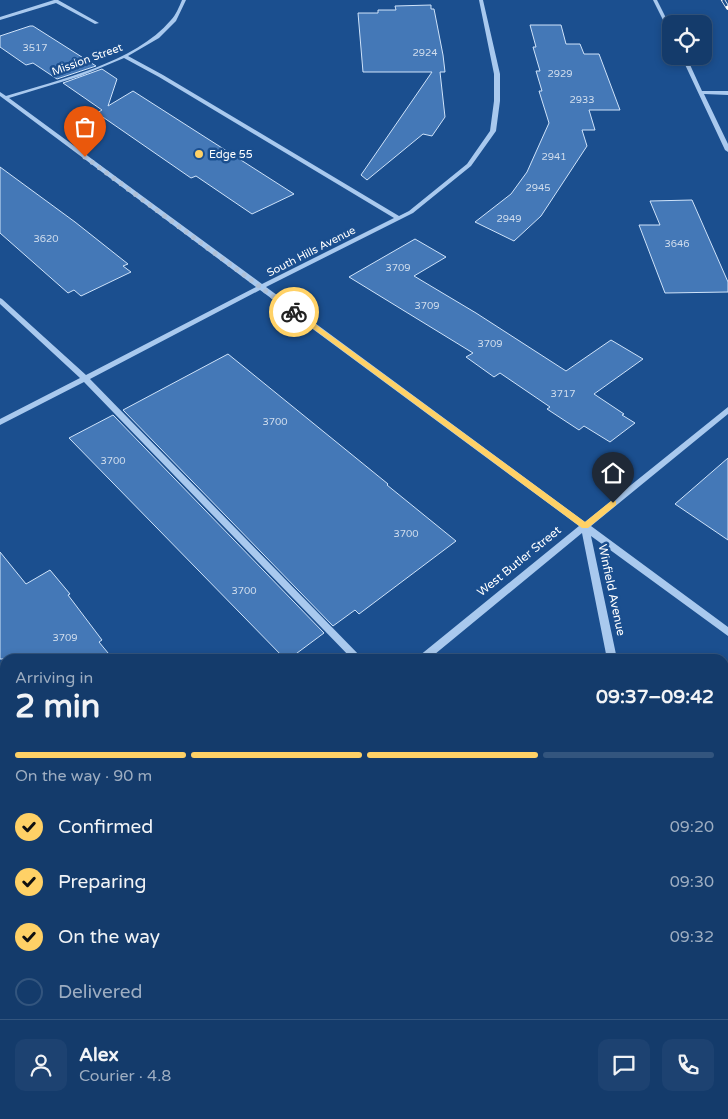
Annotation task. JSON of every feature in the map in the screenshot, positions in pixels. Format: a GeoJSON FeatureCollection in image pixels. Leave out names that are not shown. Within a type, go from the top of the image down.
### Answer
{"type":"FeatureCollection","features":[{"type":"Feature","properties":{"kind":"street","name":"Mission Street"},"geometry":{"type":"LineString","coordinates":[[3,96],[125,57],[159,37],[170,25],[184,0]]}},
{"type":"Feature","properties":{"kind":"street","name":"South Hills Avenue"},"geometry":{"type":"LineString","coordinates":[[0,422],[411,212],[469,165],[493,131],[497,101],[497,74],[481,0]]}},
{"type":"Feature","properties":{"kind":"street"},"geometry":{"type":"LineString","coordinates":[[656,0],[663,15]]}},
{"type":"Feature","properties":{"kind":"street"},"geometry":{"type":"LineString","coordinates":[[0,19],[56,1],[96,23]]}},
{"type":"Feature","properties":{"kind":"street"},"geometry":{"type":"LineString","coordinates":[[125,57],[161,76],[399,218]]}},
{"type":"Feature","properties":{"kind":"street"},"geometry":{"type":"LineString","coordinates":[[687,65],[728,150]]}},
{"type":"Feature","properties":{"kind":"street"},"geometry":{"type":"LineString","coordinates":[[700,92],[728,93]]}},
{"type":"Feature","properties":{"kind":"street"},"geometry":{"type":"LineString","coordinates":[[3,96],[728,632]]}},
{"type":"Feature","properties":{"kind":"street"},"geometry":{"type":"LineString","coordinates":[[0,300],[85,378],[353,654]]}},
{"type":"Feature","properties":{"kind":"street","name":"West Butler Street"},"geometry":{"type":"LineString","coordinates":[[428,654],[728,410]]}},
{"type":"Feature","properties":{"kind":"street","name":"Winfield Avenue"},"geometry":{"type":"LineString","coordinates":[[585,526],[611,654]]}},
{"type":"Feature","properties":{"kind":"building"},"geometry":{"type":"Polygon","coordinates":[[[431,5],[431,9],[434,9],[443,55],[445,72],[440,72],[445,117],[432,136],[423,134],[367,180],[361,175],[432,72],[363,72],[358,13],[378,13],[378,10],[396,10],[395,6],[431,5]]]}},
{"type":"Feature","properties":{"kind":"building"},"geometry":{"type":"Polygon","coordinates":[[[530,25],[561,25],[566,44],[580,44],[584,54],[599,54],[620,110],[589,110],[595,130],[582,130],[587,146],[541,216],[514,241],[475,222],[511,194],[527,172],[549,123],[539,91],[542,91],[536,71],[540,71],[533,47],[536,47],[530,25]]]}},
{"type":"Feature","properties":{"kind":"building"},"geometry":{"type":"Polygon","coordinates":[[[33,26],[96,66],[57,79],[33,63],[26,65],[0,47],[0,36],[33,26]]]}},
{"type":"Feature","properties":{"kind":"building","name":"Edge 55"},"geometry":{"type":"Polygon","coordinates":[[[102,69],[117,79],[108,106],[133,91],[294,194],[252,214],[196,176],[191,178],[97,113],[102,110],[63,83],[102,69]]]}},
{"type":"Feature","properties":{"kind":"building"},"geometry":{"type":"Polygon","coordinates":[[[0,167],[128,264],[123,266],[131,272],[81,296],[74,290],[68,293],[0,233],[0,167]]]}},
{"type":"Feature","properties":{"kind":"building"},"geometry":{"type":"Polygon","coordinates":[[[692,200],[728,282],[728,292],[665,293],[639,225],[660,225],[650,201],[692,200]]]}},
{"type":"Feature","properties":{"kind":"building"},"geometry":{"type":"Polygon","coordinates":[[[415,239],[446,257],[414,276],[566,371],[611,340],[643,359],[594,394],[635,423],[610,442],[584,426],[579,430],[547,409],[550,407],[500,373],[494,377],[466,357],[473,353],[349,277],[415,239]]]}},
{"type":"Feature","properties":{"kind":"building"},"geometry":{"type":"Polygon","coordinates":[[[228,354],[456,541],[359,614],[355,610],[333,626],[123,410],[228,354]]]}},
{"type":"Feature","properties":{"kind":"building"},"geometry":{"type":"Polygon","coordinates":[[[113,415],[324,633],[296,654],[280,654],[69,438],[113,415]]]}},
{"type":"Feature","properties":{"kind":"building"},"geometry":{"type":"Polygon","coordinates":[[[728,458],[728,540],[675,504],[728,458]]]}},
{"type":"Feature","properties":{"kind":"building"},"geometry":{"type":"Polygon","coordinates":[[[0,552],[26,584],[50,570],[70,594],[68,595],[102,640],[99,642],[109,654],[0,654],[0,552]]]}},
{"type":"Feature","properties":{"kind":"railway"},"geometry":{"type":"LineString","coordinates":[[723,0],[728,8]]}},
{"type":"Feature","properties":{"kind":"way so far"},"geometry":{"type":"LineString","coordinates":[[85,157],[294,312]]}},
{"type":"Feature","properties":{"kind":"place","name":"Edge 55"},"geometry":{"type":"Point","coordinates":[199,154]}},
{"type":"Feature","properties":{"kind":"route"},"geometry":{"type":"LineString","coordinates":[[294,312],[585,526],[613,503]]}}]}
